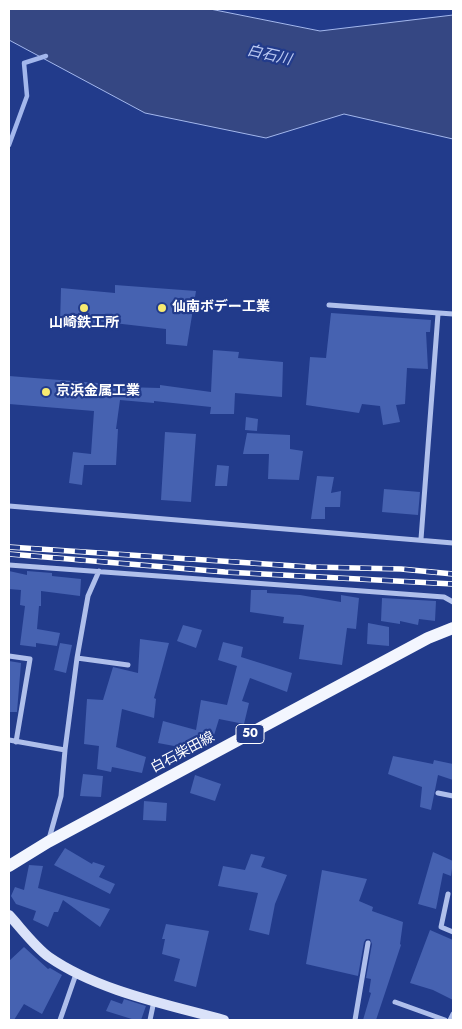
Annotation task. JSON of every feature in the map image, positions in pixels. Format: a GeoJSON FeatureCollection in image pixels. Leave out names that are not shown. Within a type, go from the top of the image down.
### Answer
{"type":"FeatureCollection","features":[{"type":"Feature","properties":{"kind":"main road","name":"白石柴田線"},"geometry":{"type":"LineString","coordinates":[[9,866],[48,842],[428,638],[453,628]]}},
{"type":"Feature","properties":{"kind":"street"},"geometry":{"type":"LineString","coordinates":[[329,305],[453,314]]}},
{"type":"Feature","properties":{"kind":"street"},"geometry":{"type":"LineString","coordinates":[[421,539],[438,314]]}},
{"type":"Feature","properties":{"kind":"street"},"geometry":{"type":"LineString","coordinates":[[9,506],[453,543]]}},
{"type":"Feature","properties":{"kind":"street"},"geometry":{"type":"LineString","coordinates":[[9,565],[99,570],[444,597],[453,602]]}},
{"type":"Feature","properties":{"kind":"street"},"geometry":{"type":"LineString","coordinates":[[48,842],[60,796],[64,750],[88,596],[99,570]]}},
{"type":"Feature","properties":{"kind":"street"},"geometry":{"type":"LineString","coordinates":[[9,656],[30,659],[16,742]]}},
{"type":"Feature","properties":{"kind":"street"},"geometry":{"type":"LineString","coordinates":[[77,658],[128,665]]}},
{"type":"Feature","properties":{"kind":"street"},"geometry":{"type":"LineString","coordinates":[[9,740],[64,750]]}},
{"type":"Feature","properties":{"kind":"street"},"geometry":{"type":"LineString","coordinates":[[438,793],[453,796]]}},
{"type":"Feature","properties":{"kind":"street"},"geometry":{"type":"LineString","coordinates":[[448,894],[441,928],[453,932]]}},
{"type":"Feature","properties":{"kind":"street"},"geometry":{"type":"LineString","coordinates":[[9,915],[47,955],[76,974],[198,1017],[224,1020]]}},
{"type":"Feature","properties":{"kind":"street"},"geometry":{"type":"LineString","coordinates":[[355,1020],[368,943]]}},
{"type":"Feature","properties":{"kind":"street"},"geometry":{"type":"LineString","coordinates":[[60,1020],[76,974]]}},
{"type":"Feature","properties":{"kind":"street"},"geometry":{"type":"LineString","coordinates":[[150,1020],[154,1000]]}},
{"type":"Feature","properties":{"kind":"street"},"geometry":{"type":"LineString","coordinates":[[395,1002],[445,1020]]}},
{"type":"Feature","properties":{"kind":"street"},"geometry":{"type":"LineString","coordinates":[[450,1020],[453,1014]]}},
{"type":"Feature","properties":{"kind":"water","name":"白石川"},"geometry":{"type":"Polygon","coordinates":[[[9,9],[210,9],[320,31],[453,15],[453,139],[344,114],[266,138],[145,113],[9,40],[9,9]]]}},
{"type":"Feature","properties":{"kind":"building"},"geometry":{"type":"Polygon","coordinates":[[[115,285],[196,291],[187,346],[166,344],[166,329],[96,321],[95,328],[60,325],[61,288],[115,293],[115,285]]]}},
{"type":"Feature","properties":{"kind":"building"},"geometry":{"type":"Polygon","coordinates":[[[331,313],[431,320],[430,332],[426,332],[428,369],[407,368],[405,404],[396,405],[400,422],[383,425],[380,406],[362,404],[359,413],[306,405],[310,357],[326,358],[331,313]]]}},
{"type":"Feature","properties":{"kind":"building"},"geometry":{"type":"Polygon","coordinates":[[[213,350],[239,352],[238,358],[283,362],[282,397],[235,393],[234,414],[210,414],[211,407],[154,401],[154,403],[120,400],[116,429],[118,429],[116,465],[84,465],[82,485],[69,483],[73,452],[91,454],[94,411],[9,404],[9,376],[123,385],[123,387],[160,388],[160,385],[211,392],[213,350]]]}},
{"type":"Feature","properties":{"kind":"building"},"geometry":{"type":"Polygon","coordinates":[[[246,417],[258,419],[257,431],[245,430],[246,417]]]}},
{"type":"Feature","properties":{"kind":"building"},"geometry":{"type":"Polygon","coordinates":[[[165,432],[196,434],[191,502],[161,500],[165,432]]]}},
{"type":"Feature","properties":{"kind":"building"},"geometry":{"type":"Polygon","coordinates":[[[247,433],[290,435],[290,449],[303,451],[299,480],[268,479],[269,454],[243,454],[247,433]]]}},
{"type":"Feature","properties":{"kind":"building"},"geometry":{"type":"Polygon","coordinates":[[[217,465],[229,466],[227,486],[215,486],[217,465]]]}},
{"type":"Feature","properties":{"kind":"building"},"geometry":{"type":"Polygon","coordinates":[[[317,476],[334,477],[331,493],[341,491],[340,507],[325,507],[325,519],[311,519],[317,476]]]}},
{"type":"Feature","properties":{"kind":"building"},"geometry":{"type":"Polygon","coordinates":[[[384,489],[420,492],[418,515],[382,512],[384,489]]]}},
{"type":"Feature","properties":{"kind":"building"},"geometry":{"type":"Polygon","coordinates":[[[9,571],[27,575],[27,571],[52,573],[52,576],[81,579],[80,596],[41,591],[41,606],[39,606],[37,629],[60,633],[57,646],[36,643],[36,647],[20,645],[25,606],[20,605],[21,590],[9,589],[9,571]]]}},
{"type":"Feature","properties":{"kind":"building"},"geometry":{"type":"Polygon","coordinates":[[[251,590],[267,590],[267,593],[300,595],[341,602],[341,595],[359,598],[356,629],[347,628],[342,665],[299,659],[304,625],[283,623],[284,617],[250,612],[251,590]]]}},
{"type":"Feature","properties":{"kind":"building"},"geometry":{"type":"Polygon","coordinates":[[[382,598],[436,601],[435,621],[419,619],[418,625],[400,621],[400,624],[381,621],[382,598]]]}},
{"type":"Feature","properties":{"kind":"building"},"geometry":{"type":"Polygon","coordinates":[[[368,623],[389,627],[389,646],[367,644],[368,623]]]}},
{"type":"Feature","properties":{"kind":"building"},"geometry":{"type":"Polygon","coordinates":[[[183,625],[202,630],[196,648],[177,641],[183,625]]]}},
{"type":"Feature","properties":{"kind":"building"},"geometry":{"type":"Polygon","coordinates":[[[140,639],[169,643],[154,698],[156,699],[154,718],[122,709],[116,747],[146,757],[142,773],[112,767],[111,772],[97,769],[99,746],[84,744],[87,699],[103,700],[113,667],[138,673],[140,639]]]}},
{"type":"Feature","properties":{"kind":"building"},"geometry":{"type":"Polygon","coordinates":[[[223,642],[243,647],[241,657],[292,673],[287,692],[250,678],[242,701],[249,703],[244,724],[219,719],[211,745],[186,740],[185,748],[158,743],[163,721],[196,730],[201,700],[227,705],[237,666],[218,660],[223,642]]]}},
{"type":"Feature","properties":{"kind":"building"},"geometry":{"type":"Polygon","coordinates":[[[60,643],[72,645],[66,673],[54,670],[60,643]]]}},
{"type":"Feature","properties":{"kind":"building"},"geometry":{"type":"Polygon","coordinates":[[[9,661],[21,663],[17,712],[9,712],[9,661]]]}},
{"type":"Feature","properties":{"kind":"building"},"geometry":{"type":"Polygon","coordinates":[[[393,756],[433,764],[434,760],[453,764],[453,780],[438,775],[431,810],[420,807],[422,787],[388,774],[393,756]]]}},
{"type":"Feature","properties":{"kind":"building"},"geometry":{"type":"Polygon","coordinates":[[[83,774],[103,776],[101,797],[80,796],[83,774]]]}},
{"type":"Feature","properties":{"kind":"building"},"geometry":{"type":"Polygon","coordinates":[[[195,775],[221,784],[215,801],[190,793],[195,775]]]}},
{"type":"Feature","properties":{"kind":"building"},"geometry":{"type":"Polygon","coordinates":[[[144,801],[167,803],[166,821],[143,820],[144,801]]]}},
{"type":"Feature","properties":{"kind":"building"},"geometry":{"type":"Polygon","coordinates":[[[65,848],[92,864],[93,862],[105,866],[99,877],[115,884],[110,894],[54,865],[65,848]]]}},
{"type":"Feature","properties":{"kind":"building"},"geometry":{"type":"Polygon","coordinates":[[[433,852],[453,861],[451,876],[443,873],[436,909],[418,904],[433,852]]]}},
{"type":"Feature","properties":{"kind":"building"},"geometry":{"type":"Polygon","coordinates":[[[251,854],[265,857],[261,867],[287,875],[275,904],[269,935],[249,930],[258,893],[218,886],[223,866],[245,870],[251,854]]]}},
{"type":"Feature","properties":{"kind":"building"},"geometry":{"type":"Polygon","coordinates":[[[29,865],[43,866],[38,888],[110,909],[100,927],[63,900],[58,912],[54,912],[48,927],[33,920],[36,911],[16,904],[11,896],[15,887],[24,890],[29,865]]]}},
{"type":"Feature","properties":{"kind":"building"},"geometry":{"type":"Polygon","coordinates":[[[322,870],[367,879],[359,901],[373,907],[372,911],[403,922],[401,945],[376,1020],[363,1020],[371,993],[369,992],[371,979],[366,978],[372,944],[370,939],[366,939],[364,942],[358,976],[306,964],[322,870]]]}},
{"type":"Feature","properties":{"kind":"building"},"geometry":{"type":"Polygon","coordinates":[[[166,924],[209,931],[196,987],[174,981],[180,959],[162,954],[165,939],[162,939],[166,924]]]}},
{"type":"Feature","properties":{"kind":"building"},"geometry":{"type":"Polygon","coordinates":[[[430,930],[453,940],[453,1000],[433,990],[410,983],[430,930]]]}},
{"type":"Feature","properties":{"kind":"building"},"geometry":{"type":"Polygon","coordinates":[[[24,947],[48,969],[50,968],[62,975],[42,1014],[24,1004],[14,1020],[9,1020],[9,961],[24,947]]]}},
{"type":"Feature","properties":{"kind":"building"},"geometry":{"type":"Polygon","coordinates":[[[124,999],[146,1006],[141,1020],[106,1011],[111,1000],[122,1004],[124,999]]]}},
{"type":"Feature","properties":{"kind":"waterway"},"geometry":{"type":"LineString","coordinates":[[9,145],[27,96],[24,63],[46,56]]}},
{"type":"Feature","properties":{"kind":"railway"},"geometry":{"type":"LineString","coordinates":[[9,547],[311,567],[401,569],[453,574]]}},
{"type":"Feature","properties":{"kind":"railway"},"geometry":{"type":"LineString","coordinates":[[9,554],[225,572],[453,584]]}},
{"type":"Feature","properties":{"kind":"place","name":"山崎鉄工所"},"geometry":{"type":"Point","coordinates":[84,308]}},
{"type":"Feature","properties":{"kind":"place","name":"仙南ボデー工業"},"geometry":{"type":"Point","coordinates":[162,308]}},
{"type":"Feature","properties":{"kind":"place","name":"京浜金属工業"},"geometry":{"type":"Point","coordinates":[46,392]}}]}
